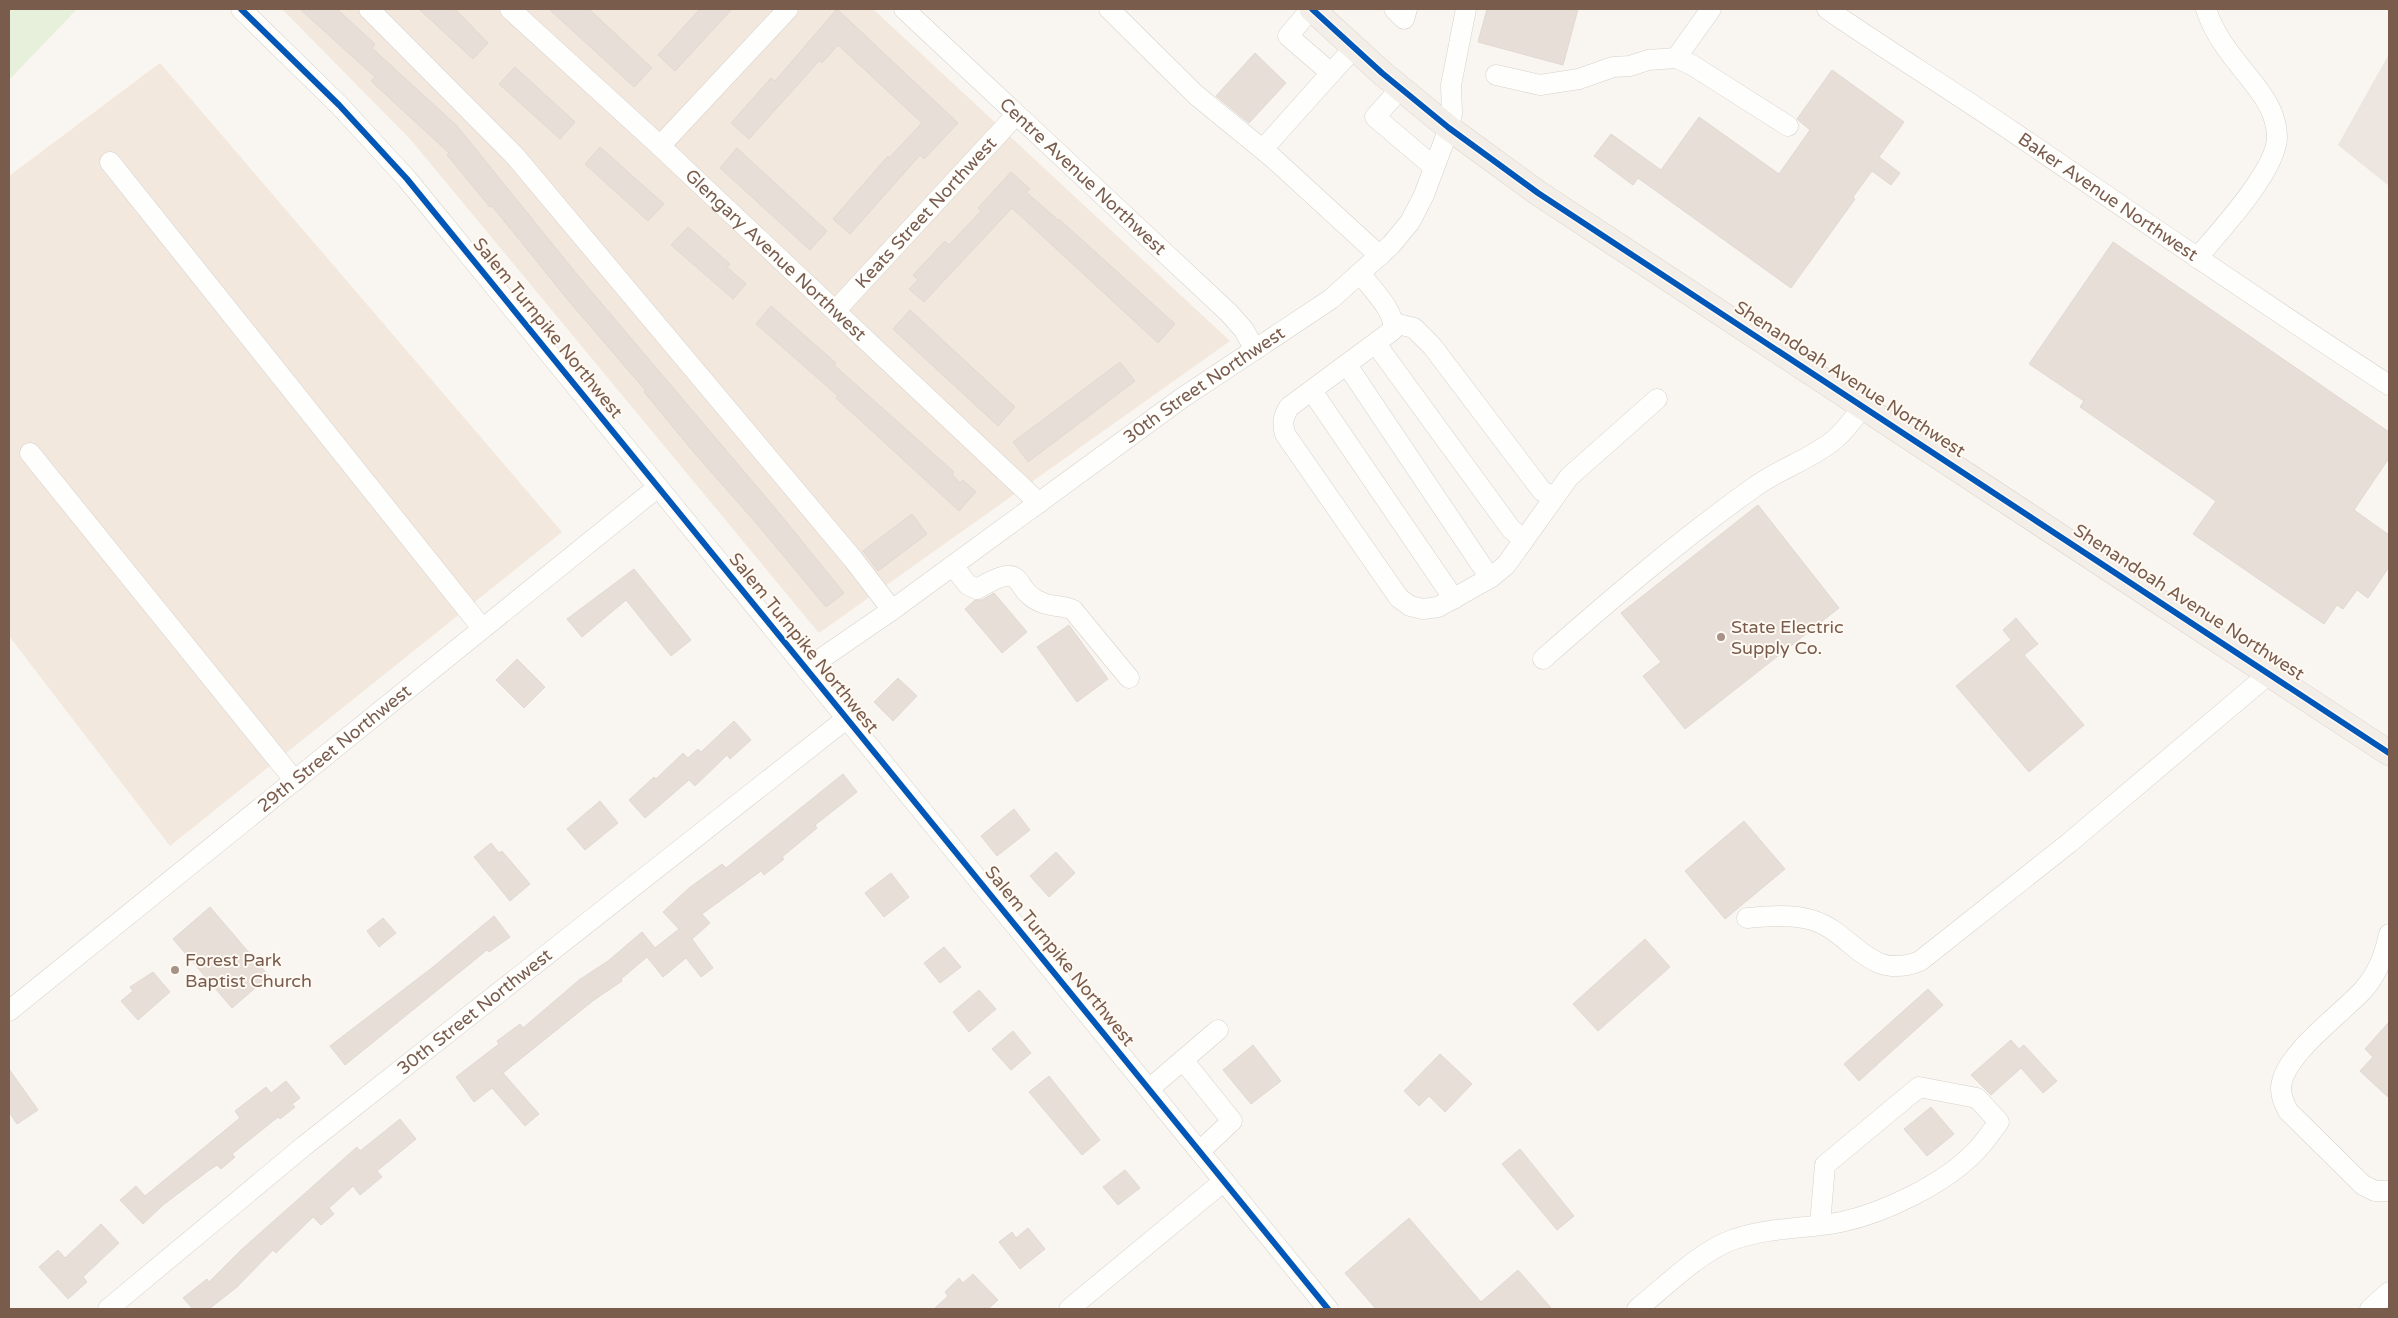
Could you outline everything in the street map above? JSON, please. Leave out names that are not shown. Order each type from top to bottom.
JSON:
[{"type":"main road","name":"Shenandoah Avenue Northwest","points":[[1311,9],[1354,48],[1450,128],[1538,193],[2270,673],[2387,746]]},
{"type":"street","points":[[369,9],[514,156],[853,559],[892,610]]},
{"type":"street","name":"Glengary Avenue Northwest","points":[[510,9],[660,146],[1039,503]]},
{"type":"street","points":[[660,146],[788,9]]},
{"type":"street","name":"Centre Avenue Northwest","points":[[904,9],[1229,312],[1244,330],[1254,350]]},
{"type":"street","points":[[1109,9],[1196,95],[1263,149],[1380,256]]},
{"type":"street","points":[[1311,9],[1288,36],[1331,74]]},
{"type":"street","points":[[1394,9],[1404,18],[1407,9]]},
{"type":"street","name":"30th Street Northwest","points":[[806,669],[892,610],[1182,398],[1331,299],[1380,256],[1410,222],[1424,196],[1450,128],[1452,113],[1451,85],[1466,9]]},
{"type":"street","points":[[1676,58],[1708,9]]},
{"type":"street","name":"Baker Avenue Northwest","points":[[1827,9],[2389,385]]},
{"type":"street","points":[[2197,258],[2266,170],[2275,152],[2277,137],[2275,120],[2269,104],[2223,44],[2214,30],[2206,9]]},
{"type":"street","name":"Salem Turnpike Northwest","points":[[251,12],[407,179],[1328,1309]]},
{"type":"street","points":[[1263,149],[1354,48]]},
{"type":"street","points":[[1496,75],[1540,85],[1580,79],[1613,67],[1676,58],[1692,65],[1788,126]]},
{"type":"street","points":[[1401,88],[1375,117],[1434,167]]},
{"type":"street","name":"Keats Street Northwest","points":[[835,311],[1016,115]]},
{"type":"street","points":[[110,162],[482,628]]},
{"type":"street","points":[[1360,274],[1394,323],[1414,328],[1432,346],[1542,491],[1553,496]]},
{"type":"street","points":[[1394,323],[1393,330],[1389,335],[1289,407],[1284,416],[1283,424],[1286,434],[1399,598],[1410,606],[1423,610],[1438,608],[1490,578],[1506,565],[1546,511],[1553,496],[1569,477],[1657,399]]},
{"type":"street","points":[[1376,344],[1511,529],[1524,540]]},
{"type":"street","points":[[1347,365],[1490,578]]},
{"type":"street","points":[[1312,390],[1454,599]]},
{"type":"street","points":[[1543,659],[1639,575],[1753,488],[1776,472],[1815,453],[1834,440],[1851,424],[1864,405]]},
{"type":"street","points":[[30,453],[295,782]]},
{"type":"street","name":"29th Street Northwest","points":[[9,1011],[658,487]]},
{"type":"street","points":[[953,566],[968,585],[978,589],[998,576],[1008,575],[1017,578],[1034,598],[1043,603],[1064,605],[1073,610],[1129,678]]},
{"type":"street","points":[[1747,918],[1776,915],[1813,921],[1832,930],[1867,958],[1880,964],[1894,967],[1909,966],[1920,961],[2069,844],[2270,673]]},
{"type":"street","name":"30th Street Northwest","points":[[108,1309],[304,1146],[846,719]]},
{"type":"street","points":[[2389,934],[2386,951],[2377,971],[2364,989],[2302,1048],[2283,1079],[2281,1088],[2282,1100],[2288,1110],[2363,1185],[2375,1191],[2389,1191]]},
{"type":"street","points":[[1149,1089],[1218,1030]]},
{"type":"street","points":[[1183,1060],[1232,1121],[1200,1151]]},
{"type":"street","points":[[1638,1309],[1710,1251],[1731,1240],[1749,1234],[1820,1225],[1875,1213],[1907,1199],[1934,1183],[1974,1153],[1999,1122],[1977,1098],[1919,1087],[1825,1165],[1820,1225]]},
{"type":"street","points":[[1070,1309],[1224,1181]]},
{"type":"street","points":[[2370,1309],[2389,1292]]},
{"type":"shaded area","points":[[282,9],[873,9],[1230,341],[819,633],[411,140]]},
{"type":"shaded area","points":[[2389,54],[2389,186],[2338,145]]},
{"type":"shaded area","points":[[160,63],[562,532],[170,846],[9,636],[9,176]]},
{"type":"green space","points":[[9,9],[77,9],[9,80]]},
{"type":"building","points":[[300,9],[337,9],[375,44],[372,48],[457,126],[580,278],[775,508],[844,593],[826,607],[697,456],[644,392],[646,391],[568,300],[492,206],[490,207],[447,155],[449,153],[371,81],[375,77]]},
{"type":"building","points":[[419,9],[455,9],[488,43],[473,59]]},
{"type":"building","points":[[549,9],[589,9],[652,68],[634,87]]},
{"type":"building","points":[[700,9],[732,9],[675,71],[658,55]]},
{"type":"building","points":[[837,9],[958,123],[924,159],[920,155],[850,234],[833,219],[888,156],[889,158],[922,123],[838,45],[822,63],[820,60],[749,139],[731,123],[771,78],[775,81]]},
{"type":"building","points":[[1487,9],[1578,9],[1563,65],[1478,42]]},
{"type":"building","points":[[1255,53],[1286,83],[1249,123],[1216,96]]},
{"type":"building","points":[[515,67],[575,122],[560,139],[499,84]]},
{"type":"building","points":[[1832,70],[1904,122],[1879,157],[1900,173],[1891,185],[1872,171],[1853,197],[1855,199],[1791,288],[1638,178],[1633,185],[1594,156],[1611,134],[1661,170],[1699,117],[1779,174],[1810,130],[1797,119]]},
{"type":"building","points":[[600,147],[664,204],[648,221],[585,164]]},
{"type":"building","points":[[737,148],[827,231],[810,250],[720,168]]},
{"type":"building","points":[[1011,172],[1030,189],[1026,192],[1059,219],[1175,324],[1158,343],[1012,208],[924,302],[909,289],[918,280],[913,275],[945,241],[949,245],[981,211],[978,208]]},
{"type":"building","points":[[688,227],[730,264],[727,267],[746,284],[733,299],[671,245]]},
{"type":"building","points":[[2113,242],[2389,432],[2389,458],[2354,510],[2389,535],[2389,567],[2368,598],[2357,590],[2343,609],[2337,605],[2324,624],[2193,534],[2216,501],[2080,407],[2084,401],[2029,364]]},
{"type":"building","points":[[771,306],[954,472],[952,474],[960,483],[963,480],[976,492],[959,511],[836,398],[838,396],[756,324]]},
{"type":"building","points":[[910,310],[1015,407],[998,426],[893,329]]},
{"type":"building","points":[[1120,362],[1135,381],[1028,462],[1013,442]]},
{"type":"building","name":"State Electric Supply Co.","points":[[1758,505],[1839,608],[1685,729],[1643,676],[1661,662],[1621,613]]},
{"type":"building","points":[[912,514],[927,534],[878,571],[863,551]]},
{"type":"building","points":[[634,569],[691,640],[671,656],[626,600],[582,637],[567,619]]},
{"type":"building","points":[[994,593],[1027,632],[1002,653],[965,609],[975,600],[982,600]]},
{"type":"building","points":[[2016,618],[2038,644],[2024,655],[2084,725],[2029,772],[1956,686],[2011,640],[2003,630]]},
{"type":"building","points":[[1069,625],[1108,679],[1077,702],[1037,647]]},
{"type":"building","points":[[517,659],[545,687],[524,708],[496,680]]},
{"type":"building","points":[[898,678],[917,696],[893,721],[874,702]]},
{"type":"building","points":[[734,721],[751,740],[730,759],[727,755],[695,786],[689,780],[645,818],[629,800],[654,777],[656,779],[683,753],[688,758],[698,749],[701,752]]},
{"type":"building","points":[[843,774],[857,792],[815,825],[817,828],[782,857],[784,859],[764,875],[761,871],[702,914],[710,923],[692,939],[713,968],[701,977],[686,958],[663,977],[647,957],[621,979],[622,981],[594,1000],[503,1073],[539,1114],[525,1126],[492,1088],[474,1102],[456,1077],[499,1044],[497,1041],[520,1024],[523,1028],[579,980],[608,961],[642,932],[655,948],[679,929],[663,912],[689,888],[722,864],[726,868]]},
{"type":"building","points":[[600,801],[618,823],[585,850],[567,829]]},
{"type":"building","points":[[1014,809],[1030,830],[997,856],[981,836]]},
{"type":"building","points":[[1744,821],[1785,869],[1725,919],[1685,871]]},
{"type":"building","points":[[491,843],[499,853],[502,851],[530,884],[510,901],[474,857]]},
{"type":"building","points":[[1056,852],[1075,873],[1049,897],[1030,876]]},
{"type":"building","points":[[891,873],[909,897],[884,917],[865,893]]},
{"type":"building","points":[[210,907],[269,976],[232,1008],[173,939]]},
{"type":"building","points":[[494,916],[510,937],[489,952],[487,950],[345,1065],[330,1046],[433,967]]},
{"type":"building","points":[[383,918],[396,933],[379,947],[367,931]]},
{"type":"building","points":[[1645,939],[1670,967],[1598,1031],[1573,1004]]},
{"type":"building","points":[[944,947],[961,967],[940,983],[924,963]]},
{"type":"building","points":[[153,972],[170,992],[138,1020],[121,1001],[133,991],[130,987]]},
{"type":"building","points":[[1928,989],[1943,1005],[1859,1081],[1844,1064]]},
{"type":"building","points":[[979,990],[996,1009],[969,1032],[953,1012]]},
{"type":"building","points":[[2389,1022],[2389,1098],[2360,1071],[2373,1057],[2365,1049]]},
{"type":"building","points":[[1013,1031],[1031,1053],[1011,1070],[992,1049]]},
{"type":"building","points":[[2011,1040],[2019,1049],[2024,1045],[2057,1081],[2043,1093],[2021,1068],[1991,1095],[1971,1075]]},
{"type":"building","points":[[1253,1045],[1281,1081],[1251,1104],[1223,1070]]},
{"type":"building","points":[[1440,1054],[1472,1084],[1445,1112],[1429,1096],[1419,1106],[1404,1091]]},
{"type":"building","points":[[9,1069],[38,1110],[17,1124],[9,1112]]},
{"type":"building","points":[[1049,1076],[1100,1140],[1082,1155],[1029,1092]]},
{"type":"building","points":[[286,1081],[300,1098],[292,1104],[295,1107],[280,1119],[278,1117],[232,1154],[235,1157],[221,1169],[217,1165],[208,1171],[163,1205],[143,1224],[120,1200],[136,1186],[145,1196],[240,1118],[235,1111],[266,1087],[271,1093]]},
{"type":"building","points":[[1931,1107],[1954,1134],[1927,1156],[1904,1129]]},
{"type":"building","points":[[400,1119],[416,1139],[377,1171],[382,1177],[360,1195],[353,1186],[329,1208],[334,1214],[321,1225],[313,1217],[276,1253],[273,1250],[237,1287],[209,1309],[193,1309],[183,1298],[207,1279],[209,1282],[241,1250],[357,1147],[360,1151]]},
{"type":"building","points":[[1520,1149],[1574,1216],[1557,1230],[1502,1164]]},
{"type":"building","points":[[1125,1170],[1140,1188],[1118,1205],[1103,1187]]},
{"type":"building","points":[[1409,1218],[1481,1302],[1518,1270],[1552,1309],[1376,1309],[1345,1273]]},
{"type":"building","points":[[101,1224],[119,1243],[83,1277],[87,1282],[68,1299],[39,1267],[58,1250],[65,1258]]},
{"type":"building","points":[[1028,1228],[1045,1249],[1020,1269],[999,1242],[1012,1232],[1016,1238]]},
{"type":"building","points":[[973,1274],[998,1300],[988,1309],[934,1309],[948,1296],[945,1292],[959,1278],[963,1283]]},
{"type":"cycle path","points":[[241,9],[339,105],[407,179],[1328,1309]]},
{"type":"cycle path","points":[[1312,9],[1382,73],[1449,128],[1538,193],[2389,753]]},
{"type":"place","name":"State Electric Supply Co.","points":[[1721,637]]},
{"type":"place","name":"Forest Park Baptist Church","points":[[175,970]]}]
